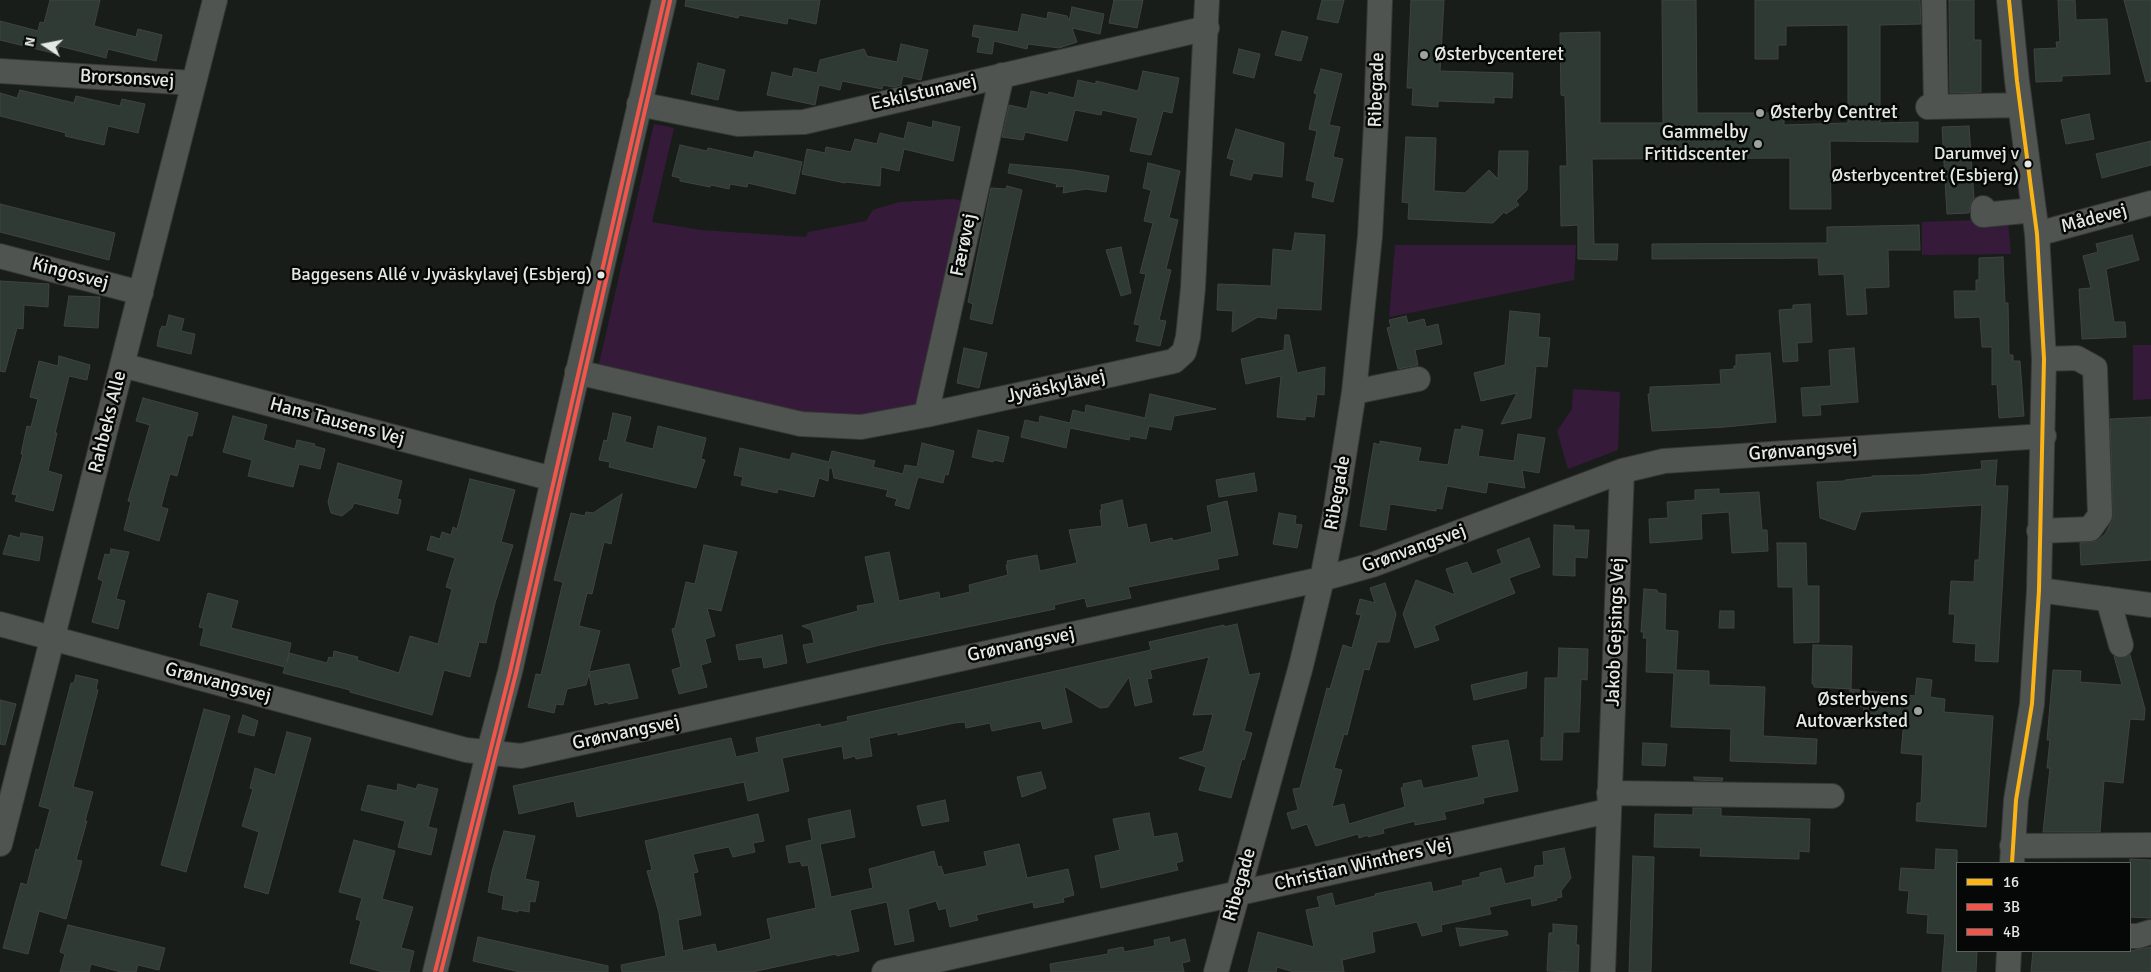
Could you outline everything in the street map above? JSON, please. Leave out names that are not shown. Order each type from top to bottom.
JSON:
[{"type":"street","name":"Rahbeks Alle","points":[[0,844],[215,0]]},
{"type":"street","points":[[435,972],[510,672],[552,479],[663,0]]},
{"type":"street","name":"Jyväskylävej","points":[[577,372],[801,424],[860,427],[926,416],[1174,361],[1184,352],[1188,337],[1193,288],[1207,0]]},
{"type":"street","name":"Ribegade","points":[[1216,972],[1301,666],[1322,579],[1354,392],[1370,236],[1380,0]]},
{"type":"street","points":[[1934,0],[1932,106],[1977,116],[2020,105]]},
{"type":"street","points":[[2009,0],[2020,105],[2037,234],[2044,359],[2044,436],[2039,531],[2039,590],[2032,704],[2018,780],[2012,855],[2151,845]]},
{"type":"street","name":"Eskilstunavej","points":[[639,104],[738,124],[804,122],[1207,28]]},
{"type":"street","name":"Brorsonsvej","points":[[0,71],[194,83]]},
{"type":"street","name":"Færøvej","points":[[926,416],[1002,75]]},
{"type":"street","name":"Mådevej","points":[[2037,234],[2151,203]]},
{"type":"street","points":[[1982,208],[1983,215],[2034,210]]},
{"type":"street","name":"Kingosvej","points":[[0,256],[141,293]]},
{"type":"street","points":[[2039,531],[2090,528],[2100,515],[2095,368],[2077,358],[2044,359]]},
{"type":"street","name":"Hans Tausens Vej","points":[[122,365],[552,479]]},
{"type":"street","points":[[1354,392],[1418,379]]},
{"type":"street","name":"Grønvangsvej","points":[[0,624],[466,750],[488,754],[520,756],[1322,579],[1372,565],[1622,471],[1664,461],[2044,436]]},
{"type":"street","name":"Jakob Gejsings Vej","points":[[1603,972],[1622,471]]},
{"type":"street","points":[[2039,590],[2151,605]]},
{"type":"street","points":[[2108,599],[2121,645]]},
{"type":"street","points":[[1608,802],[1832,796]]},
{"type":"street","name":"Christian Winthers Vej","points":[[884,972],[1238,893],[1608,802]]},
{"type":"street","points":[[2131,936],[2151,932]]},
{"type":"street","points":[[2008,972],[2009,952]]},
{"type":"shaded area","points":[[654,124],[674,128],[652,222],[701,230],[806,237],[808,232],[866,221],[873,210],[899,202],[954,199],[963,201],[918,408],[848,417],[811,416],[598,368]]},
{"type":"shaded area","points":[[2008,219],[2011,254],[1922,255],[1922,222]]},
{"type":"shaded area","points":[[1395,245],[1576,245],[1574,280],[1389,317]]},
{"type":"shaded area","points":[[2133,345],[2151,345],[2151,399],[2133,400]]},
{"type":"shaded area","points":[[1573,389],[1620,392],[1618,450],[1568,469],[1557,431],[1572,409]]},
{"type":"building","points":[[50,0],[100,0],[94,26],[136,37],[138,29],[162,35],[156,61],[108,49],[106,58],[59,46],[57,54],[0,40],[0,21],[38,31],[40,22],[44,23]]},
{"type":"building","points":[[686,0],[820,0],[816,24],[788,18],[787,24],[739,15],[738,18],[685,6]]},
{"type":"building","points":[[1114,0],[1143,0],[1137,28],[1109,23]]},
{"type":"building","points":[[1322,0],[1344,0],[1338,23],[1317,19]]},
{"type":"building","points":[[1411,0],[1444,0],[1440,71],[1513,73],[1512,98],[1494,97],[1494,103],[1438,101],[1438,107],[1412,105],[1413,88],[1407,88]]},
{"type":"building","name":"Østerby Centret","points":[[1662,0],[1696,0],[1697,113],[1784,113],[1784,125],[1848,123],[1848,25],[1786,26],[1786,45],[1778,45],[1778,59],[1755,59],[1755,0],[1920,0],[1921,24],[1880,25],[1880,123],[1918,122],[1918,142],[1830,141],[1831,209],[1790,209],[1790,158],[1592,159],[1594,244],[1618,244],[1617,260],[1578,259],[1578,225],[1561,226],[1560,166],[1567,166],[1565,96],[1561,95],[1560,33],[1600,32],[1600,123],[1663,123]]},
{"type":"building","points":[[1949,0],[1974,0],[1974,40],[1981,40],[1981,92],[1950,93]]},
{"type":"building","points":[[2058,0],[2075,0],[2076,20],[2107,19],[2110,74],[2062,76],[2062,81],[2036,82],[2034,49],[2057,48],[2056,42],[2060,42]]},
{"type":"building","points":[[2124,0],[2151,0],[2151,81],[2146,82]]},
{"type":"building","points":[[1072,7],[1104,14],[1100,34],[1072,28],[1077,42],[1059,48],[1028,44],[1027,49],[994,41],[992,54],[977,52],[980,38],[972,36],[974,25],[1018,32],[1022,14],[1047,19],[1048,12],[1067,16],[1069,21]]},
{"type":"building","points":[[1282,31],[1308,37],[1301,61],[1275,55]]},
{"type":"building","points":[[901,44],[928,50],[921,80],[903,76],[901,85],[893,87],[883,85],[882,89],[842,81],[840,90],[819,85],[815,105],[767,95],[772,72],[792,77],[794,68],[817,73],[820,60],[864,49],[867,56],[897,62]]},
{"type":"building","points":[[1239,49],[1260,54],[1254,78],[1233,73]]},
{"type":"building","points":[[698,63],[725,70],[718,100],[691,94]]},
{"type":"building","points":[[1321,69],[1342,74],[1329,125],[1340,127],[1333,157],[1343,159],[1333,202],[1312,197],[1315,182],[1306,180],[1317,131],[1309,129],[1317,94],[1314,93]]},
{"type":"building","points":[[1143,71],[1179,78],[1172,113],[1163,111],[1151,155],[1130,151],[1138,118],[1102,110],[1101,115],[1075,110],[1067,141],[1025,132],[1023,140],[1002,137],[1009,105],[1027,109],[1031,91],[1048,95],[1049,92],[1074,98],[1078,80],[1096,84],[1096,81],[1138,91]]},
{"type":"building","points":[[20,90],[74,103],[76,96],[120,106],[122,99],[145,104],[138,133],[108,126],[104,145],[65,136],[66,133],[0,116],[0,93],[17,98]]},
{"type":"building","points":[[2089,114],[2094,139],[2066,144],[2061,120]]},
{"type":"building","points":[[933,121],[960,127],[953,161],[904,149],[899,171],[881,167],[880,186],[845,183],[802,174],[807,149],[825,153],[826,147],[851,152],[855,139],[877,144],[880,133],[904,139],[908,122],[932,128]]},
{"type":"building","points":[[1969,126],[1974,198],[1971,202],[1969,213],[1947,214],[1942,127]]},
{"type":"building","points":[[1236,129],[1284,143],[1282,177],[1253,173],[1251,180],[1230,175],[1234,160],[1227,158]]},
{"type":"building","points":[[1406,137],[1436,138],[1434,191],[1465,193],[1489,170],[1498,179],[1499,151],[1528,151],[1527,190],[1516,201],[1519,205],[1506,214],[1504,212],[1493,223],[1408,219],[1409,203],[1402,202]]},
{"type":"building","points":[[2151,141],[2151,165],[2102,178],[2096,154]]},
{"type":"building","points":[[680,145],[707,151],[708,148],[753,158],[755,151],[802,162],[795,194],[748,183],[747,187],[730,184],[729,189],[680,181],[680,178],[672,176]]},
{"type":"building","points":[[1148,163],[1180,171],[1169,218],[1178,220],[1166,269],[1171,270],[1159,320],[1166,321],[1160,346],[1136,341],[1140,325],[1134,324],[1146,274],[1140,273],[1153,223],[1144,221],[1151,190],[1143,188]]},
{"type":"building","points":[[1010,164],[1073,170],[1109,176],[1106,192],[1086,189],[1063,193],[1064,186],[1056,187],[1057,184],[1008,173]]},
{"type":"building","points":[[1007,186],[1022,190],[992,324],[970,319],[973,304],[968,302],[991,188],[1006,189]]},
{"type":"building","points":[[0,204],[115,233],[109,260],[0,232]]},
{"type":"building","points":[[1919,225],[1920,250],[1888,250],[1889,287],[1865,288],[1867,314],[1847,315],[1844,274],[1819,275],[1818,258],[1652,259],[1652,244],[1827,243],[1827,227]]},
{"type":"building","points":[[1295,233],[1325,235],[1321,310],[1277,308],[1276,319],[1258,317],[1232,332],[1233,311],[1217,310],[1218,284],[1271,286],[1273,249],[1292,251]]},
{"type":"building","points":[[2132,235],[2139,260],[2106,269],[2114,322],[2125,322],[2126,337],[2082,339],[2079,289],[2091,288],[2083,256],[2098,252],[2096,244]]},
{"type":"building","points":[[1121,247],[1131,293],[1121,296],[1106,250]]},
{"type":"building","points":[[2003,257],[2005,303],[2008,303],[2009,355],[2013,355],[2013,361],[2020,361],[2024,416],[1999,418],[1997,384],[1992,385],[1992,347],[1982,347],[1980,317],[1955,318],[1954,291],[1976,291],[1976,280],[1979,280],[1979,258]]},
{"type":"building","points":[[0,281],[49,284],[48,307],[24,305],[23,329],[17,328],[5,372],[0,371]]},
{"type":"building","points":[[69,296],[100,297],[98,328],[64,326]]},
{"type":"building","points":[[1810,304],[1812,342],[1797,343],[1798,361],[1783,362],[1779,310],[1793,309],[1793,305]]},
{"type":"building","points":[[1510,311],[1540,314],[1538,337],[1550,338],[1547,367],[1536,366],[1531,418],[1501,424],[1517,393],[1481,401],[1474,373],[1505,365]]},
{"type":"building","points":[[169,315],[184,319],[181,331],[195,334],[191,354],[157,346],[160,330],[162,326],[166,327]]},
{"type":"building","points":[[1406,316],[1408,323],[1424,319],[1426,327],[1438,324],[1442,344],[1415,350],[1418,365],[1398,369],[1387,328],[1391,327],[1389,320]]},
{"type":"building","points":[[1285,335],[1289,335],[1297,373],[1325,367],[1324,395],[1317,394],[1314,417],[1306,416],[1305,420],[1277,417],[1281,376],[1246,384],[1241,359],[1284,350]]},
{"type":"building","points":[[964,348],[987,353],[979,388],[957,383]]},
{"type":"building","points":[[1854,348],[1858,402],[1820,405],[1821,415],[1803,416],[1801,388],[1831,386],[1829,350]]},
{"type":"building","points":[[1770,353],[1776,422],[1652,431],[1648,394],[1650,394],[1650,387],[1721,384],[1720,370],[1734,369],[1734,366],[1736,366],[1736,355]]},
{"type":"building","points":[[59,356],[90,365],[87,380],[69,376],[48,471],[62,475],[53,511],[15,501],[17,495],[12,494],[23,454],[21,454],[27,426],[31,427],[38,399],[30,397],[39,361],[58,366]]},
{"type":"building","points":[[1150,394],[1216,409],[1174,416],[1171,430],[1149,426],[1146,439],[1130,436],[1129,440],[1070,428],[1066,448],[1021,437],[1025,420],[1039,423],[1040,416],[1070,423],[1073,410],[1085,413],[1086,405],[1145,418]]},
{"type":"building","points":[[143,398],[198,413],[192,436],[188,435],[177,476],[170,474],[161,507],[168,509],[159,541],[124,530],[131,502],[128,501],[150,425],[136,421]]},
{"type":"building","points":[[613,413],[631,417],[625,442],[653,449],[658,426],[706,438],[701,459],[705,460],[696,488],[609,467],[610,462],[599,460],[604,440],[607,441]]},
{"type":"building","points":[[233,416],[267,425],[263,440],[295,449],[297,440],[315,444],[314,446],[325,449],[320,469],[299,464],[293,487],[248,476],[252,460],[223,452]]},
{"type":"building","points":[[2151,417],[2151,560],[2081,565],[2080,543],[2097,541],[2105,534],[2113,519],[2110,419]]},
{"type":"building","points":[[1462,426],[1483,430],[1478,456],[1514,461],[1518,434],[1545,438],[1539,473],[1522,470],[1525,488],[1488,482],[1486,493],[1447,486],[1442,509],[1436,508],[1436,511],[1390,504],[1386,530],[1360,526],[1374,443],[1380,445],[1380,441],[1421,448],[1418,461],[1448,465],[1455,429],[1461,430]]},
{"type":"building","points":[[978,430],[1009,437],[1003,462],[994,460],[993,462],[972,457]]},
{"type":"building","points":[[922,443],[954,451],[948,475],[945,474],[943,483],[918,477],[909,509],[895,505],[897,499],[886,496],[888,490],[834,478],[832,468],[829,468],[828,481],[819,478],[814,497],[778,489],[777,493],[741,485],[743,477],[734,475],[740,448],[790,460],[792,453],[829,462],[832,451],[875,461],[873,467],[903,474],[905,465],[917,467]]},
{"type":"building","points":[[1997,460],[1995,486],[2008,486],[1998,662],[1975,661],[1976,644],[1953,642],[1955,614],[1949,614],[1951,581],[1974,582],[1975,560],[1979,560],[1982,505],[1861,512],[1855,530],[1820,518],[1817,482],[1845,481],[1872,476],[1919,475],[1982,469],[1981,461]]},
{"type":"building","points":[[338,463],[402,481],[397,499],[401,500],[398,514],[354,503],[352,508],[342,516],[331,513],[328,502]]},
{"type":"building","points":[[1254,473],[1257,491],[1219,497],[1216,480]]},
{"type":"building","points":[[470,479],[515,490],[501,542],[513,545],[495,603],[486,643],[479,642],[470,677],[444,670],[432,715],[350,692],[350,690],[283,673],[285,667],[200,645],[204,628],[199,627],[208,593],[238,601],[231,628],[291,643],[287,662],[289,653],[327,663],[329,657],[333,658],[334,651],[358,657],[357,660],[399,673],[410,636],[438,644],[452,589],[446,587],[455,558],[427,550],[431,536],[440,539],[442,532],[451,535],[453,527],[457,529]]},
{"type":"building","points":[[1719,489],[1719,494],[1759,492],[1762,530],[1767,530],[1768,551],[1732,553],[1729,512],[1701,514],[1702,539],[1650,543],[1649,519],[1668,518],[1667,502],[1695,500],[1695,490]]},
{"type":"building","points":[[622,494],[611,544],[604,542],[592,594],[587,593],[579,626],[600,631],[589,672],[629,664],[638,698],[595,705],[589,674],[586,685],[567,689],[563,705],[556,704],[554,713],[528,707],[536,674],[541,675],[563,582],[554,580],[571,513],[585,516],[586,512],[593,513]]},
{"type":"building","points":[[1122,500],[1128,528],[1146,524],[1150,543],[1172,538],[1173,541],[1212,532],[1207,506],[1227,501],[1238,555],[1217,559],[1219,569],[1128,587],[1131,598],[1087,607],[1085,598],[1054,605],[1055,609],[880,645],[807,663],[803,645],[814,643],[811,630],[802,626],[858,611],[857,606],[875,603],[865,557],[889,552],[899,601],[939,592],[940,599],[970,592],[969,585],[1008,575],[1007,561],[1037,555],[1040,571],[1077,563],[1069,530],[1102,526],[1101,505]]},
{"type":"building","points":[[1279,513],[1296,516],[1295,524],[1302,525],[1297,548],[1273,544]]},
{"type":"building","points":[[1554,525],[1574,526],[1574,530],[1589,530],[1587,558],[1575,557],[1575,576],[1553,575]]},
{"type":"building","points":[[21,533],[43,537],[39,561],[3,554],[9,535],[20,538]]},
{"type":"building","points":[[1529,538],[1540,567],[1509,578],[1515,593],[1434,626],[1439,640],[1415,648],[1403,614],[1416,580],[1455,595],[1446,569],[1467,562],[1472,574],[1502,563],[1497,550]]},
{"type":"building","points":[[1777,543],[1806,543],[1807,586],[1819,586],[1819,642],[1794,643],[1793,587],[1778,587]]},
{"type":"building","points":[[704,545],[737,552],[721,611],[707,608],[715,636],[705,639],[711,662],[701,665],[707,687],[679,694],[672,670],[681,667],[672,629],[675,628],[686,582],[695,584]]},
{"type":"building","points":[[111,549],[129,552],[116,599],[125,601],[118,629],[92,622],[103,581],[98,579],[105,554],[110,555]]},
{"type":"building","points":[[1385,583],[1396,614],[1389,642],[1377,642],[1369,670],[1364,669],[1347,735],[1344,734],[1334,768],[1342,770],[1332,807],[1344,804],[1349,824],[1405,807],[1401,788],[1404,786],[1403,784],[1421,780],[1423,788],[1426,788],[1479,777],[1472,746],[1508,740],[1518,791],[1483,798],[1484,803],[1444,812],[1446,819],[1415,825],[1415,821],[1383,829],[1384,833],[1359,838],[1358,834],[1316,846],[1307,824],[1292,829],[1287,813],[1298,810],[1293,789],[1300,788],[1327,688],[1330,689],[1343,645],[1352,648],[1361,615],[1356,614],[1360,599],[1375,603],[1370,588]]},
{"type":"building","points":[[1644,589],[1657,590],[1658,593],[1666,594],[1665,630],[1678,631],[1676,670],[1709,671],[1709,685],[1765,687],[1763,736],[1817,739],[1816,764],[1730,761],[1731,729],[1671,727],[1674,673],[1646,672],[1647,638],[1643,638],[1644,632],[1641,632]]},
{"type":"building","points":[[1720,611],[1734,611],[1734,628],[1719,628]]},
{"type":"building","points":[[1237,624],[1249,675],[1260,673],[1244,731],[1252,733],[1244,760],[1242,759],[1231,798],[1199,790],[1206,767],[1179,758],[1203,751],[1213,714],[1193,715],[1209,657],[1150,670],[1152,678],[1147,679],[1152,702],[1135,706],[1129,677],[1108,707],[1100,708],[1064,686],[1072,722],[1043,729],[1041,721],[992,731],[990,723],[966,728],[965,722],[954,723],[898,735],[898,732],[869,738],[872,756],[856,759],[855,756],[844,759],[842,746],[782,758],[789,791],[748,801],[744,782],[577,817],[574,801],[519,814],[513,786],[731,738],[736,757],[759,752],[756,738],[820,724],[821,727],[848,721],[847,717],[1151,650],[1149,642],[1224,625],[1224,627]]},
{"type":"building","points":[[782,635],[787,663],[764,668],[762,657],[739,660],[736,645]]},
{"type":"building","points":[[1813,645],[1852,646],[1851,689],[1814,687],[1814,684],[1812,684]]},
{"type":"building","points":[[1559,648],[1588,649],[1587,680],[1581,679],[1579,732],[1563,732],[1562,760],[1541,760],[1541,738],[1544,737],[1545,678],[1558,678]]},
{"type":"building","points":[[2130,655],[2145,709],[2144,720],[2130,719],[2123,783],[2104,781],[2100,832],[2043,832],[2050,768],[2047,768],[2050,740],[2047,740],[2053,670],[2081,671],[2080,682],[2122,685],[2114,656],[2124,658]]},
{"type":"building","points":[[1527,672],[1526,688],[1474,700],[1471,685]]},
{"type":"building","points":[[76,675],[98,680],[96,689],[98,690],[73,787],[93,792],[76,860],[82,861],[66,919],[39,911],[28,954],[3,948],[21,883],[27,885],[36,849],[39,850],[50,809],[39,806],[71,683],[74,683]]},
{"type":"building","points":[[1917,678],[1932,680],[1930,697],[1945,699],[1944,712],[1993,716],[1986,827],[1916,821],[1917,803],[1921,803],[1923,755],[1901,753],[1904,720],[1863,716],[1864,707],[1849,706],[1850,689],[1915,696]]},
{"type":"building","points":[[0,700],[16,704],[5,745],[0,744]]},
{"type":"building","points":[[204,709],[230,716],[186,872],[161,865]]},
{"type":"building","points":[[243,715],[258,721],[254,736],[238,732]]},
{"type":"building","points":[[287,732],[311,738],[268,894],[244,887],[259,832],[242,826],[253,789],[250,788],[255,768],[275,775]]},
{"type":"building","points":[[1643,743],[1667,744],[1665,766],[1642,765]]},
{"type":"building","points":[[1041,772],[1046,788],[1022,797],[1017,777]]},
{"type":"building","points":[[1694,777],[1723,778],[1722,781],[1694,780]]},
{"type":"building","points":[[398,784],[416,789],[418,784],[438,789],[428,827],[437,829],[431,855],[398,847],[405,821],[361,810],[368,785],[397,791]]},
{"type":"building","points":[[945,800],[949,821],[922,826],[917,806]]},
{"type":"building","points":[[1693,808],[1721,808],[1721,816],[1810,819],[1809,852],[1799,851],[1799,859],[1700,856],[1701,848],[1654,847],[1655,814],[1693,815]]},
{"type":"building","points":[[850,810],[855,837],[820,844],[831,897],[873,888],[869,869],[934,851],[938,867],[941,866],[944,875],[987,866],[984,852],[1019,844],[1027,878],[1068,869],[1074,895],[1063,898],[1064,902],[1034,908],[1033,902],[976,915],[978,920],[950,927],[946,908],[939,910],[936,901],[908,909],[914,941],[895,945],[887,902],[850,910],[859,951],[752,972],[622,972],[621,965],[666,956],[659,913],[647,871],[652,870],[645,841],[758,814],[764,841],[753,843],[755,852],[733,857],[729,847],[693,854],[698,872],[693,873],[701,915],[678,920],[683,951],[715,944],[717,952],[771,939],[767,919],[816,908],[808,865],[802,866],[800,861],[789,863],[786,846],[812,840],[808,819]]},
{"type":"building","points":[[1149,813],[1154,837],[1177,833],[1183,861],[1176,863],[1178,870],[1101,888],[1095,856],[1120,850],[1113,819]]},
{"type":"building","points":[[504,831],[535,836],[525,879],[539,882],[535,902],[530,901],[529,912],[502,909],[504,896],[488,892]]},
{"type":"building","points":[[354,840],[395,851],[382,899],[413,907],[401,948],[414,951],[409,972],[383,972],[350,963],[361,921],[356,919],[362,898],[339,892]]},
{"type":"building","points":[[1564,848],[1571,878],[1561,891],[1562,897],[1556,898],[1557,900],[1532,906],[1531,898],[1489,907],[1491,914],[1441,925],[1442,931],[1422,936],[1417,922],[1372,932],[1375,952],[1342,960],[1344,972],[1294,972],[1277,967],[1276,972],[1248,972],[1258,932],[1314,947],[1306,910],[1320,907],[1317,897],[1332,893],[1335,906],[1375,896],[1375,894],[1431,882],[1433,892],[1463,885],[1462,881],[1480,877],[1480,873],[1501,868],[1505,884],[1534,877],[1535,866],[1544,865],[1543,852]]},
{"type":"building","points":[[1936,849],[1957,850],[1956,952],[1977,952],[1976,972],[1942,972],[1945,934],[1927,933],[1928,915],[1907,913],[1909,891],[1899,890],[1901,868],[1935,870]]},
{"type":"building","points":[[1633,856],[1654,857],[1651,972],[1629,972]]},
{"type":"building","points":[[2130,859],[2151,860],[2151,918],[2131,917]]},
{"type":"building","points":[[1553,924],[1577,926],[1576,945],[1579,945],[1578,972],[1547,971],[1549,933],[1553,933]]},
{"type":"building","points":[[68,925],[165,948],[159,970],[138,965],[136,972],[121,972],[91,964],[89,972],[60,972],[65,954],[60,952]]},
{"type":"building","points":[[1456,928],[1507,931],[1508,935],[1460,946]]},
{"type":"building","points":[[478,937],[608,966],[608,972],[520,972],[473,961]]},
{"type":"building","points":[[1169,937],[1170,943],[1185,939],[1190,961],[1182,963],[1184,972],[1051,972],[1050,964],[1108,954],[1108,950],[1123,947],[1124,952],[1155,946],[1154,940]]},
{"type":"building","points":[[2151,947],[2151,972],[2031,972],[2033,952],[2131,951]]},
{"type":"transit line","name":"3B","points":[[435,972],[510,672],[664,0]]},
{"type":"transit line","name":"16","points":[[2009,0],[2017,81],[2037,234],[2044,359],[2039,590],[2032,704],[2016,800],[2012,862]]},
{"type":"transit line","name":"4B","points":[[441,972],[516,673],[670,1]]},
{"type":"place","name":"Østerbycenteret","points":[[1424,55]]},
{"type":"place","name":"Østerby Centret","points":[[1760,113]]},
{"type":"place","name":"Gammelby Fritidscenter","points":[[1758,144]]},
{"type":"place","name":"Darumvej v Østerbycentret (Esbjerg)","points":[[2028,164]]},
{"type":"place","name":"Baggesens Allé v Jyväskylavej (Esbjerg)","points":[[601,275]]},
{"type":"place","name":"Østerbyens Autoværksted","points":[[1918,711]]}]
